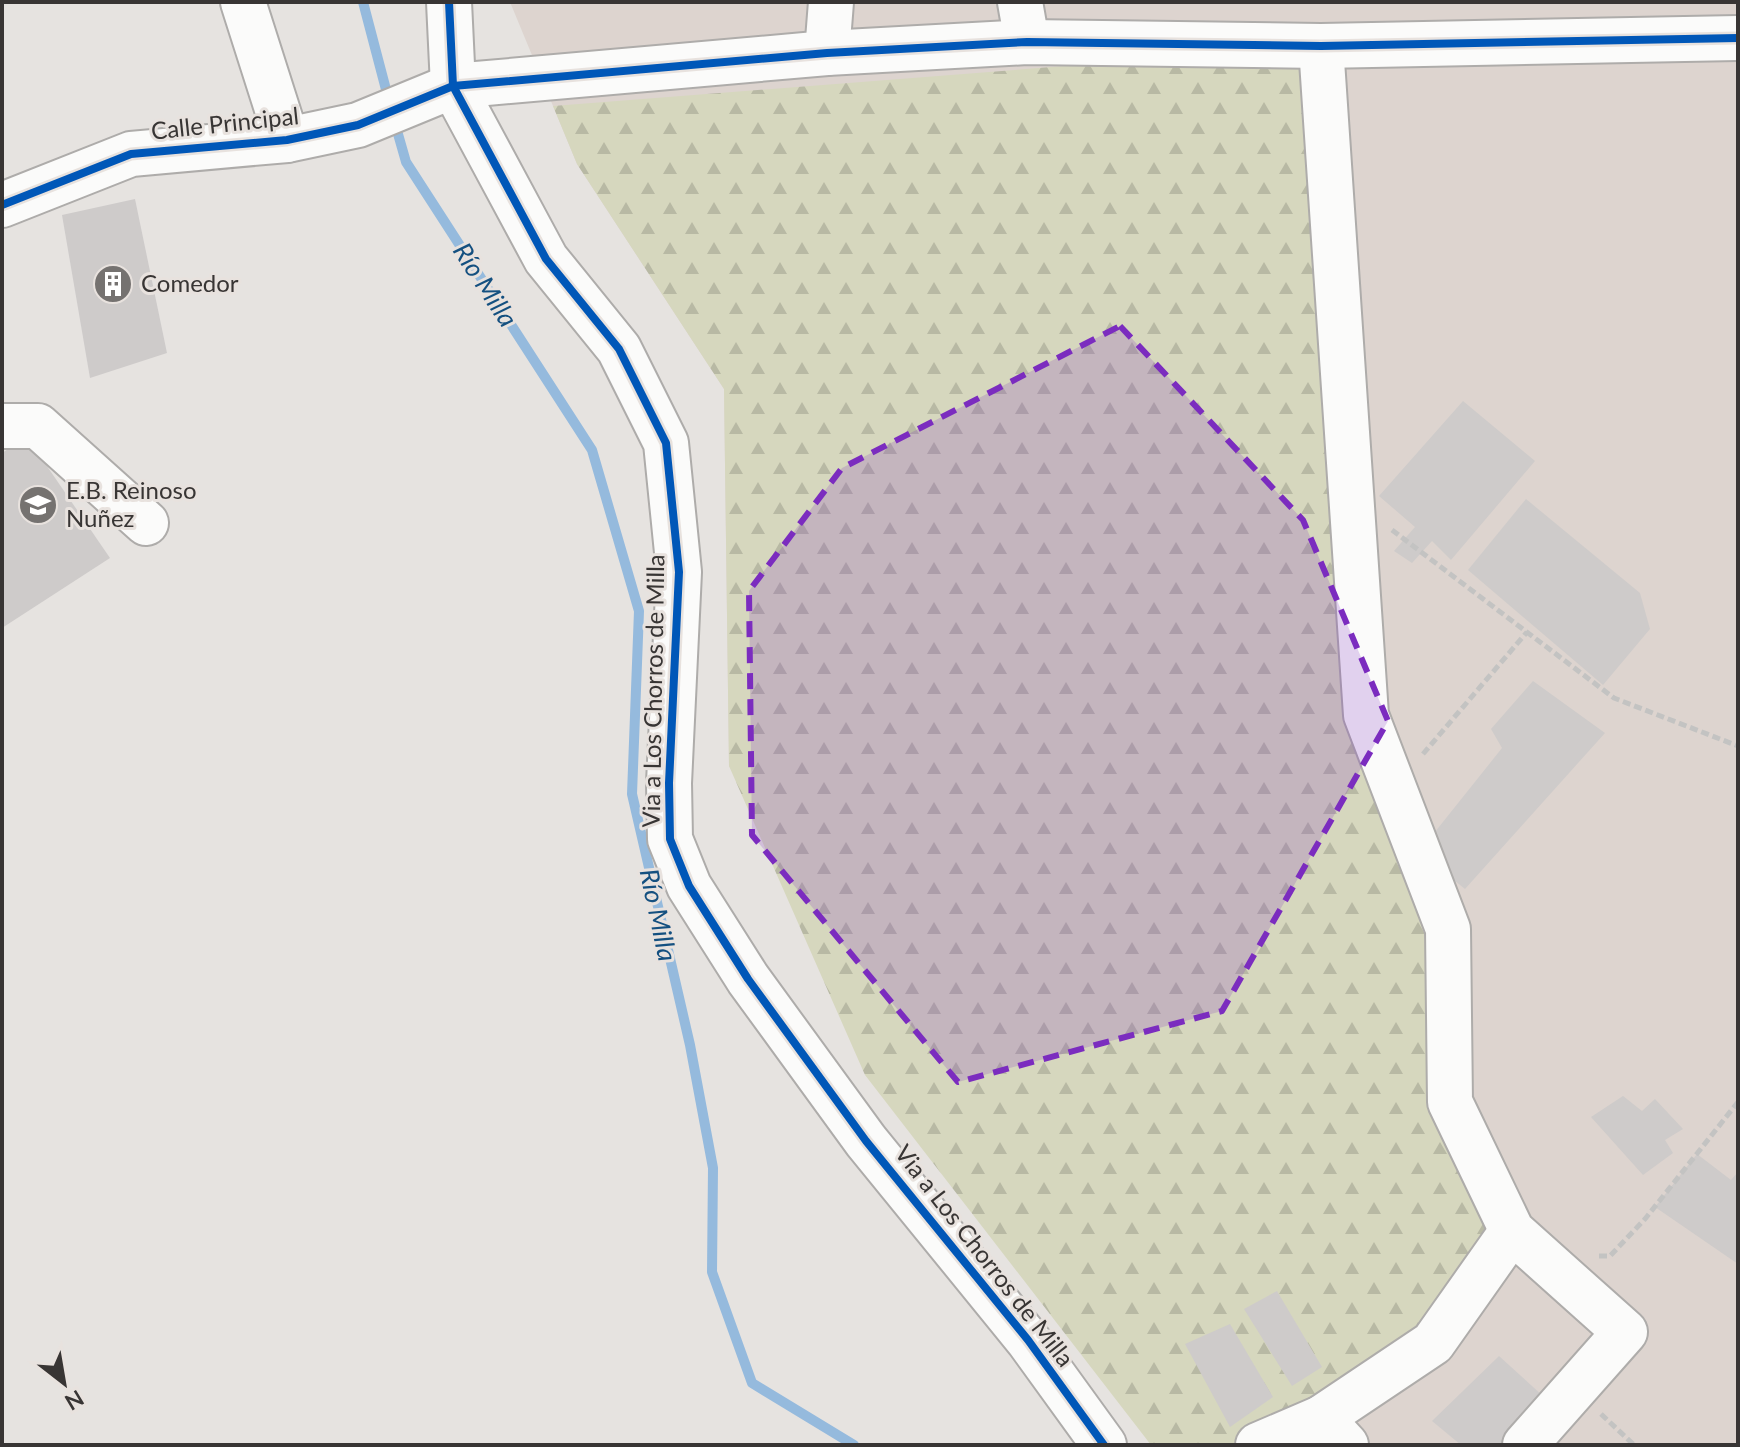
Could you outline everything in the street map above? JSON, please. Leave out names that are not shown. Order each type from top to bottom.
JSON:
[{"type":"street","points":[[243,2],[287,140]]},
{"type":"street","name":"Via a Los Chorros de Milla","points":[[449,2],[453,86],[546,259],[619,349],[666,443],[679,572],[669,783],[670,839],[689,886],[748,979],[866,1141],[1028,1340],[1104,1445]]},
{"type":"street","points":[[827,53],[831,2]]},
{"type":"street","name":"Calle Principal","points":[[2,205],[131,154],[287,140],[358,125],[453,86],[827,53],[1024,22],[1321,46],[1738,38]]},
{"type":"street","points":[[1321,46],[1366,715],[1448,929],[1450,1102],[1512,1231],[1625,1332],[1525,1445]]},
{"type":"street","points":[[2,426],[38,426],[146,523]]},
{"type":"street","points":[[1258,1445],[1333,1431],[1433,1343],[1512,1231]]},
{"type":"path","points":[[1610,1256],[1645,1219],[1738,1102]]},
{"type":"highlighted area","points":[[1120,326],[1303,520],[1388,721],[1222,1011],[958,1082],[752,835],[749,591],[842,468]]},
{"type":"shaded area","points":[[510,2],[1738,2],[1738,1445],[1154,1445],[729,766],[724,389],[577,164]]},
{"type":"green space","points":[[1321,46],[1366,715],[1448,929],[1436,1096],[1512,1231],[1427,1368],[1256,1445],[1151,1445],[865,1075],[729,766],[724,389],[577,164],[553,106]]},
{"type":"building","name":"Comedor","points":[[135,199],[167,353],[90,378],[62,215]]},
{"type":"building","points":[[1463,401],[1535,461],[1451,560],[1432,541],[1412,563],[1394,551],[1415,527],[1379,496]]},
{"type":"building","name":"E.B. Reinoso Nuñez","points":[[27,437],[110,558],[2,628],[2,453]]},
{"type":"building","points":[[1526,499],[1640,593],[1650,629],[1603,685],[1468,570]]},
{"type":"building","points":[[1533,681],[1605,733],[1465,889],[1419,852],[1502,748],[1491,729]]},
{"type":"building","points":[[1623,1096],[1642,1111],[1655,1099],[1683,1129],[1665,1140],[1673,1153],[1643,1175],[1591,1117]]},
{"type":"building","points":[[1697,1154],[1731,1180],[1738,1172],[1738,1264],[1655,1207]]},
{"type":"building","points":[[1277,1291],[1322,1367],[1292,1386],[1244,1309]]},
{"type":"building","points":[[1230,1324],[1273,1397],[1230,1427],[1185,1344]]},
{"type":"building","points":[[1499,1356],[1554,1406],[1520,1445],[1461,1445],[1432,1421]]},
{"type":"waterway","name":"Río Milla","points":[[363,2],[389,101]]},
{"type":"waterway","name":"Río Milla","points":[[394,120],[406,162],[592,450],[639,611],[632,794],[690,1045],[713,1168],[712,1272],[752,1383],[854,1445]]},
{"type":"cycle path","points":[[449,2],[453,86],[546,259],[619,349],[666,443],[679,572],[669,783],[670,839],[689,886],[748,979],[866,1141],[1028,1340],[1104,1445]]},
{"type":"cycle path","points":[[2,205],[131,154],[287,140],[358,125],[453,86],[827,53],[1027,42],[1321,46],[1738,38]]},
{"type":"place","name":"Comedor","points":[[113,284]]},
{"type":"place","name":"E.B. Reinoso Nuñez","points":[[38,505]]}]
